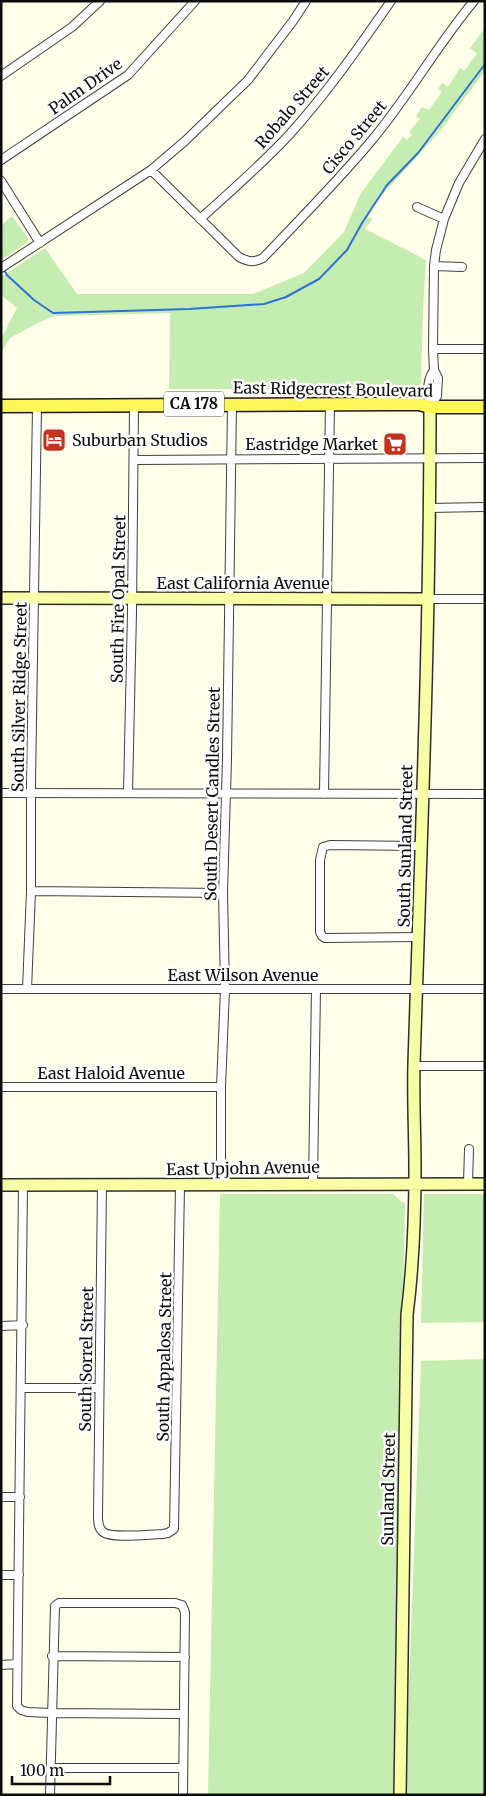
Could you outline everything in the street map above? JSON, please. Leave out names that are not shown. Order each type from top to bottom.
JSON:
[{"type":"main road","name":"East Ridgecrest Boulevard","points":[[1,406],[419,404],[430,407],[485,407]]},
{"type":"street","points":[[1,76],[72,27],[100,1]]},
{"type":"street","name":"Palm Drive","points":[[1,160],[128,74],[195,1]]},
{"type":"street","points":[[1,268],[151,170],[185,141],[248,80],[306,1]]},
{"type":"street","name":"Robalo Street","points":[[200,219],[289,135],[337,77],[391,1]]},
{"type":"street","name":"Cisco Street","points":[[200,219],[236,254],[248,262],[255,262],[263,258],[372,140],[399,106],[454,24],[474,1]]},
{"type":"street","points":[[485,138],[459,183],[444,219],[434,266],[433,349],[434,370],[438,378],[437,396],[430,407],[428,508],[485,508]]},
{"type":"street","points":[[151,170],[200,219]]},
{"type":"street","points":[[1,181],[40,243]]},
{"type":"street","points":[[417,207],[444,219]]},
{"type":"street","points":[[434,266],[462,267]]},
{"type":"street","points":[[433,349],[485,349]]},
{"type":"street","name":"South Desert Candles Street","points":[[220,1185],[225,989],[223,894],[227,759],[232,404]]},
{"type":"street","points":[[324,794],[330,404]]},
{"type":"street","name":"South Fire Opal Street","points":[[128,793],[134,405]]},
{"type":"street","name":"South Silver Ridge Street","points":[[27,989],[31,891],[37,406]]},
{"type":"street","points":[[134,460],[485,458]]},
{"type":"street","name":"South Sunland Street","points":[[415,1184],[414,1066],[423,794],[428,508]]},
{"type":"street","name":"East California Avenue","points":[[1,598],[229,600],[485,598]]},
{"type":"street","points":[[1,794],[485,794]]},
{"type":"street","points":[[419,937],[325,938],[321,934],[320,860],[323,847],[330,845],[421,846]]},
{"type":"street","points":[[31,891],[223,894]]},
{"type":"street","name":"East Wilson Avenue","points":[[1,989],[485,989]]},
{"type":"street","points":[[313,1184],[316,989]]},
{"type":"street","points":[[414,1066],[485,1066]]},
{"type":"street","name":"East Haloid Avenue","points":[[1,1087],[221,1087]]},
{"type":"street","points":[[468,1149],[468,1184]]},
{"type":"street","name":"Sunland Street","points":[[400,1795],[407,1315],[412,1265],[415,1184]]},
{"type":"street","name":"East Upjohn Avenue","points":[[1,1185],[485,1184]]},
{"type":"street","points":[[23,1185],[23,1326],[17,1706],[21,1710],[28,1712],[184,1714]]},
{"type":"street","name":"South Sorrel Street","points":[[102,1185],[98,1516],[100,1529],[103,1533]]},
{"type":"street","name":"South Appalosa Street","points":[[103,1533],[112,1535],[164,1534],[174,1529],[180,1186]]},
{"type":"street","points":[[1,1326],[23,1326]]},
{"type":"street","points":[[21,1388],[99,1388]]},
{"type":"street","points":[[1,1497],[20,1497]]},
{"type":"street","points":[[1,1575],[19,1575]]},
{"type":"street","points":[[50,1795],[52,1656],[56,1604],[175,1602],[185,1608],[183,1795]]},
{"type":"street","points":[[52,1656],[184,1657]]},
{"type":"street","points":[[1,1665],[17,1664]]},
{"type":"street","points":[[51,1768],[183,1768]]},
{"type":"green space","points":[[485,28],[485,71],[441,130],[373,205],[368,217],[372,219],[365,229],[426,260],[421,383],[415,389],[169,389],[170,313],[55,316],[10,338],[1,353],[1,339],[17,308],[1,295],[1,277],[45,248],[77,294],[253,294],[304,273],[344,232],[361,193],[403,137],[407,140],[412,135],[409,132],[420,119],[416,116],[422,107],[429,110],[442,92],[438,89],[442,83],[448,87],[460,68],[464,71],[477,54],[470,48]]},
{"type":"green space","points":[[12,216],[28,238],[28,242],[1,260],[1,226]]},
{"type":"green space","points":[[220,1194],[393,1194],[405,1203],[394,1795],[208,1795]]},
{"type":"green space","points":[[424,1194],[485,1194],[485,1322],[421,1323]]},
{"type":"green space","points":[[485,1359],[485,1795],[405,1795],[421,1361]]},
{"type":"waterway","points":[[3,268],[7,275],[34,300],[53,313],[189,309],[264,304],[286,297],[319,279],[347,250],[387,185],[418,153],[485,64]]},
{"type":"place","name":"Suburban Studios","points":[[54,440]]},
{"type":"place","name":"Eastridge Market","points":[[395,444]]}]
